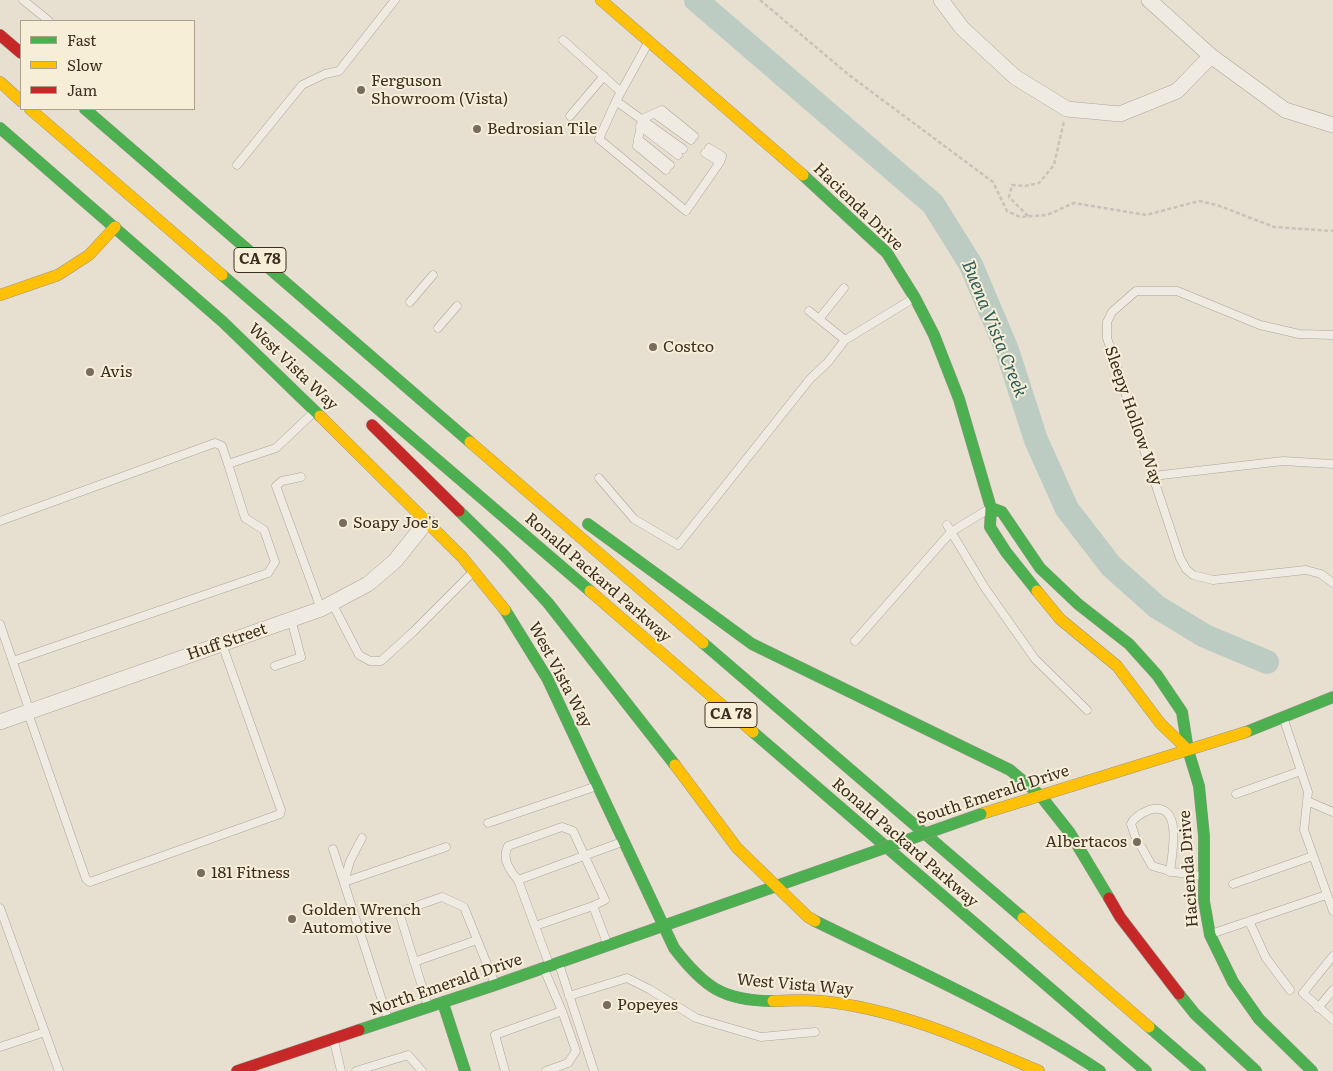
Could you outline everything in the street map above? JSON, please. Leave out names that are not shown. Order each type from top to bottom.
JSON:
[{"type":"main road","name":"Hacienda Drive","points":[[601,0],[817,188],[887,253],[915,298],[934,335],[960,401],[991,508],[990,527],[1006,552],[1060,619],[1117,666],[1160,724],[1188,750]]},
{"type":"main road","points":[[0,35],[20,52]]},
{"type":"main road","points":[[0,82],[20,100]]},
{"type":"main road","name":"Ronald Packard Parkway","points":[[31,110],[1146,1071]]},
{"type":"main road","name":"Ronald Packard Parkway","points":[[86,110],[1200,1071]]},
{"type":"main road","name":"West Vista Way","points":[[0,128],[223,322],[427,521],[474,572],[510,616],[547,678],[674,948],[687,966],[722,994],[743,1000],[819,1000],[868,1008],[962,1038],[1030,1070]]},
{"type":"main road","points":[[0,295],[58,274],[90,256],[115,227]]},
{"type":"main road","points":[[317,357],[354,404]]},
{"type":"main road","points":[[436,412],[554,499]]},
{"type":"main road","points":[[367,419],[503,554],[548,603],[737,848],[808,917],[1018,1021],[1100,1071]]},
{"type":"main road","name":"Hacienda Drive","points":[[991,508],[1002,512],[1040,568],[1078,604],[1129,644],[1156,675],[1182,712],[1188,750],[1199,786],[1204,836],[1204,900],[1210,935],[1233,982],[1258,1018],[1312,1071]]},
{"type":"main road","points":[[577,516],[752,644],[1010,770],[1040,795],[1070,833],[1120,917],[1159,970],[1195,1014],[1256,1071]]},
{"type":"main road","name":"South Emerald Drive","points":[[664,925],[981,814],[1243,732],[1333,697]]},
{"type":"main road","name":"North Emerald Drive","points":[[237,1071],[249,1069],[495,986],[664,925]]},
{"type":"main road","points":[[443,1003],[465,1071]]},
{"type":"street","points":[[941,0],[962,28],[1015,77],[1066,108],[1120,114],[1177,91],[1211,56]]},
{"type":"street","points":[[1149,0],[1211,56],[1285,110],[1333,125]]},
{"type":"street","name":"Huff Street","points":[[0,722],[326,606],[368,584],[395,561],[427,521]]},
{"type":"lane","points":[[23,0],[48,20]]},
{"type":"lane","points":[[237,165],[302,85],[325,74],[340,71],[395,0]]},
{"type":"lane","points":[[563,40],[621,92]]},
{"type":"lane","points":[[649,42],[616,101],[599,139],[686,211],[696,189],[708,173],[720,162],[707,150]]},
{"type":"lane","points":[[570,116],[604,76]]},
{"type":"lane","points":[[616,101],[680,152]]},
{"type":"lane","points":[[641,122],[655,114],[692,138]]},
{"type":"lane","points":[[641,122],[638,139],[668,168]]},
{"type":"lane","points":[[410,302],[433,275]]},
{"type":"lane","points":[[819,319],[844,288]]},
{"type":"lane","name":"Sleepy Hollow Way","points":[[1333,335],[1299,334],[1260,325],[1177,291],[1136,291],[1112,312],[1107,322],[1107,338],[1180,558],[1186,570],[1213,580],[1306,570],[1320,574],[1333,583]]},
{"type":"lane","points":[[599,478],[634,519],[678,545],[810,379],[828,362],[845,340],[915,298]]},
{"type":"lane","points":[[438,328],[457,306]]},
{"type":"lane","points":[[809,311],[845,340]]},
{"type":"lane","points":[[228,464],[276,448],[315,410]]},
{"type":"lane","points":[[0,521],[215,443],[222,446],[245,518],[264,530],[275,562],[268,573],[13,661]]},
{"type":"lane","points":[[1154,476],[1283,461],[1333,464]]},
{"type":"lane","points":[[301,477],[282,481],[276,486],[326,606],[359,656],[370,661],[381,660],[474,572]]},
{"type":"lane","points":[[855,641],[949,529],[991,508]]},
{"type":"lane","points":[[949,529],[985,588],[1035,659],[1087,710]]},
{"type":"lane","points":[[275,666],[301,657],[291,619]]},
{"type":"lane","points":[[0,624],[86,879],[90,882],[280,814],[281,810],[222,644]]},
{"type":"lane","points":[[1283,716],[1308,792],[1304,830],[1333,911]]},
{"type":"lane","points":[[1236,794],[1301,770]]},
{"type":"lane","points":[[488,823],[598,786]]},
{"type":"lane","points":[[1307,801],[1333,812]]},
{"type":"lane","points":[[1135,836],[1131,824],[1137,816],[1149,810],[1157,809],[1164,810],[1169,815],[1173,821],[1174,847],[1170,872]]},
{"type":"lane","points":[[534,926],[605,900],[573,831],[562,827],[508,846],[505,852],[508,869],[518,880],[534,926],[550,966],[562,1011],[576,1052],[568,1063],[546,1071]]},
{"type":"lane","points":[[344,882],[350,861],[362,838]]},
{"type":"lane","points":[[518,880],[624,841]]},
{"type":"lane","points":[[344,882],[446,847]]},
{"type":"lane","points":[[1142,848],[1152,866],[1170,872],[1204,877]]},
{"type":"lane","points":[[333,849],[389,1021]]},
{"type":"lane","points":[[1233,884],[1313,856]]},
{"type":"lane","points":[[1210,935],[1326,895]]},
{"type":"lane","points":[[428,1008],[399,912],[442,897],[464,907],[495,986]]},
{"type":"lane","points":[[592,906],[608,945]]},
{"type":"lane","points":[[0,908],[59,1071]]},
{"type":"lane","points":[[1249,921],[1266,958],[1290,990]]},
{"type":"lane","points":[[414,962],[477,940]]},
{"type":"lane","points":[[1333,956],[1303,993],[1333,1020]]},
{"type":"lane","points":[[550,966],[569,996],[594,1071]]},
{"type":"lane","points":[[569,996],[627,978],[649,989],[696,1018],[761,1037],[815,1032]]},
{"type":"lane","points":[[1318,1008],[1333,990]]},
{"type":"lane","points":[[505,1071],[495,1035],[562,1011]]},
{"type":"lane","points":[[0,1047],[45,1032]]},
{"type":"lane","points":[[333,1040],[341,1071]]},
{"type":"lane","points":[[356,1071],[408,1055],[422,1071]]},
{"type":"path","points":[[760,0],[848,75],[993,182],[1007,211],[1020,217],[1047,215],[1074,203],[1146,215],[1199,201],[1217,205],[1274,226],[1333,231]]},
{"type":"path","points":[[1028,216],[1009,197],[1012,185],[1025,186],[1040,183],[1054,165],[1066,108]]},
{"type":"waterway","name":"Buena Vista Creek","points":[[696,0],[933,204],[971,265],[1007,350],[1036,440],[1067,509],[1111,566],[1157,607],[1205,636],[1267,662]]},
{"type":"traffic: fast","points":[[86,110],[470,442]]},
{"type":"traffic: fast","points":[[0,128],[223,322],[320,416]]},
{"type":"traffic: fast","points":[[803,175],[887,253],[915,298],[934,335],[959,399],[991,508],[990,527],[1006,552],[1037,591]]},
{"type":"traffic: fast","points":[[222,275],[590,591]]},
{"type":"traffic: fast","points":[[991,508],[1002,512],[1040,568],[1078,604],[1129,644],[1157,675],[1182,712],[1188,750],[1199,786],[1204,836],[1204,901],[1210,935],[1233,982],[1259,1019],[1312,1071]]},
{"type":"traffic: fast","points":[[459,511],[503,554],[548,603],[675,765]]},
{"type":"traffic: fast","points":[[588,524],[752,644],[1010,770],[1040,795],[1070,833],[1109,898]]},
{"type":"traffic: fast","points":[[505,610],[547,678],[674,948],[695,973],[716,989],[728,995],[741,998],[773,1001]]},
{"type":"traffic: fast","points":[[703,643],[1023,918]]},
{"type":"traffic: fast","points":[[1246,732],[1333,697]]},
{"type":"traffic: fast","points":[[753,732],[1146,1071]]},
{"type":"traffic: fast","points":[[856,858],[981,814]]},
{"type":"traffic: fast","points":[[359,1030],[495,985],[856,858]]},
{"type":"traffic: fast","points":[[815,921],[996,1010],[1100,1071]]},
{"type":"traffic: fast","points":[[1179,994],[1195,1014],[1256,1071]]},
{"type":"traffic: fast","points":[[443,1003],[465,1071]]},
{"type":"traffic: fast","points":[[1149,1027],[1200,1071]]},
{"type":"traffic: slow","points":[[601,0],[803,175]]},
{"type":"traffic: slow","points":[[0,82],[20,100]]},
{"type":"traffic: slow","points":[[31,110],[222,275]]},
{"type":"traffic: slow","points":[[0,295],[58,275],[89,255],[115,227]]},
{"type":"traffic: slow","points":[[320,416],[462,557],[505,610]]},
{"type":"traffic: slow","points":[[470,442],[703,643]]},
{"type":"traffic: slow","points":[[590,591],[753,732]]},
{"type":"traffic: slow","points":[[1037,591],[1060,619],[1117,666],[1160,723],[1188,750]]},
{"type":"traffic: slow","points":[[981,814],[1246,732]]},
{"type":"traffic: slow","points":[[675,765],[737,848],[808,917],[815,921]]},
{"type":"traffic: slow","points":[[1023,918],[1149,1027]]},
{"type":"traffic: slow","points":[[773,1001],[813,1000],[848,1005],[904,1018],[986,1048],[1039,1071]]},
{"type":"traffic: jam","points":[[0,35],[20,52]]},
{"type":"traffic: jam","points":[[372,425],[459,511]]},
{"type":"traffic: jam","points":[[1109,898],[1120,917],[1179,994]]},
{"type":"traffic: jam","points":[[237,1071],[359,1030]]},
{"type":"place","name":"Ferguson Showroom (Vista)","points":[[361,90]]},
{"type":"place","name":"Bedrosian Tile","points":[[477,129]]},
{"type":"place","name":"Costco","points":[[653,347]]},
{"type":"place","name":"Avis","points":[[90,372]]},
{"type":"place","name":"Soapy Joe's","points":[[343,523]]},
{"type":"place","name":"Albertacos","points":[[1137,842]]},
{"type":"place","name":"181 Fitness","points":[[201,873]]},
{"type":"place","name":"Golden Wrench Automotive","points":[[292,919]]},
{"type":"place","name":"Popeyes","points":[[607,1005]]}]
